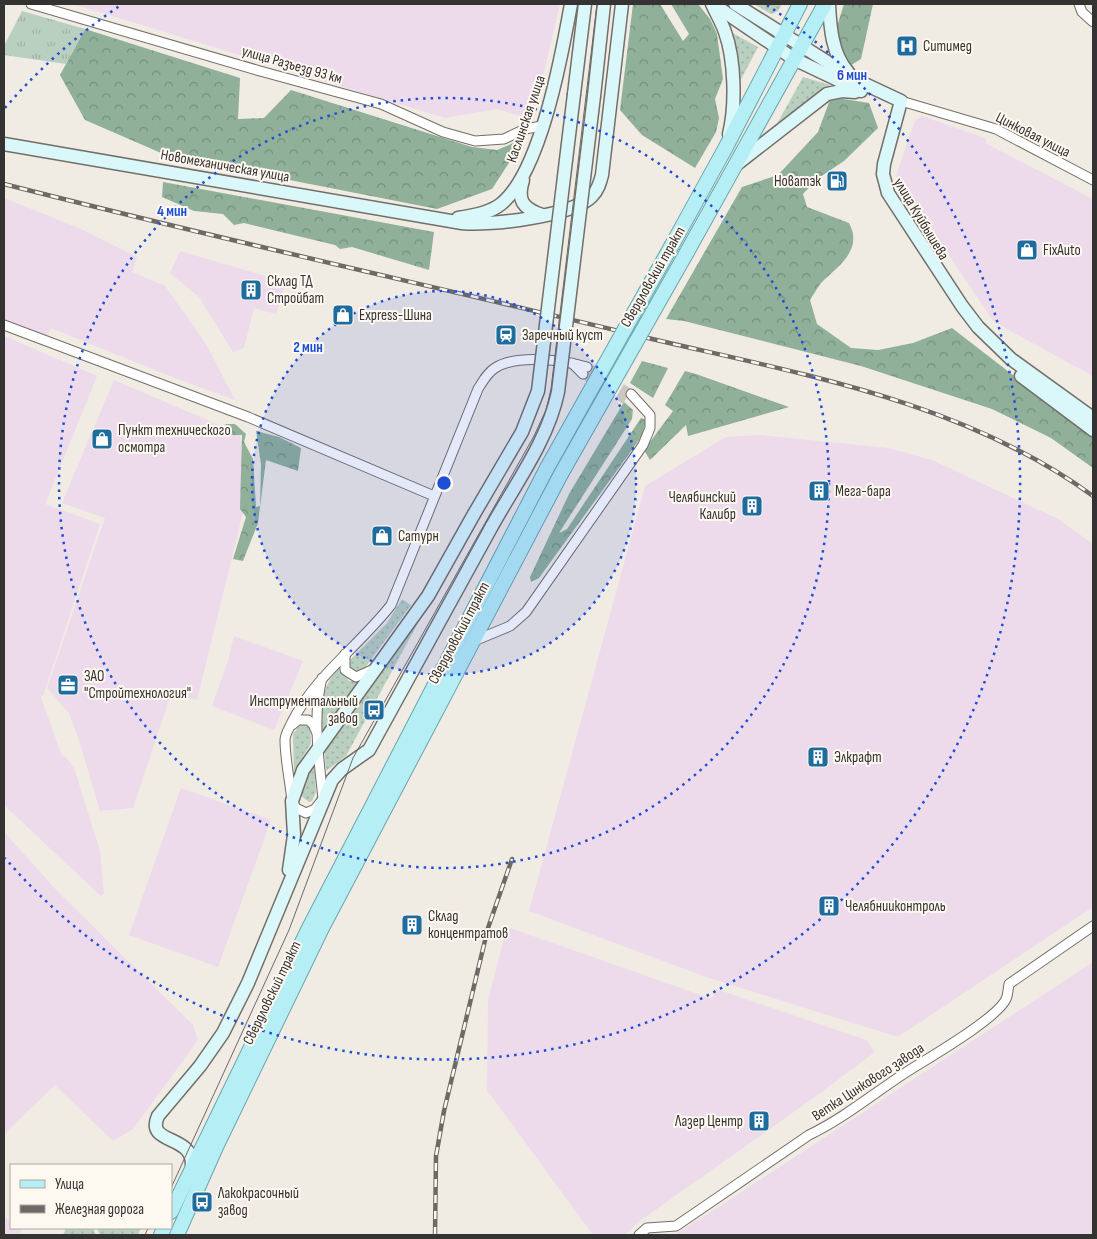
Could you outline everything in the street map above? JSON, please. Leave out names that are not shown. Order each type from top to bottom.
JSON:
[{"type":"main road","name":"Каслинская улица","points":[[440,220],[469,217],[500,205],[514,191],[526,171],[559,71],[571,4]]},
{"type":"main road","points":[[282,900],[292,853],[292,801],[303,770],[318,741],[376,668],[428,596],[522,432],[538,391],[584,4]]},
{"type":"main road","points":[[192,1165],[192,1154],[185,1146],[171,1141],[160,1133],[156,1120],[162,1110],[210,1054],[223,1033],[248,983],[322,798],[336,775],[360,759],[373,744],[546,430],[554,411],[560,383],[604,4]]},
{"type":"main road","points":[[440,220],[480,225],[502,223],[576,206],[591,197],[598,189],[602,175],[622,4]]},
{"type":"main road","points":[[712,4],[794,59],[865,93],[897,104]]},
{"type":"main road","points":[[712,4],[726,34],[734,87],[734,116],[726,147]]},
{"type":"main road","points":[[735,4],[897,104]]},
{"type":"main road","name":"Свердловский тракт","points":[[172,1210],[192,1165],[309,928],[547,468],[726,147],[800,4]]},
{"type":"main road","name":"Свердловский тракт","points":[[177,1235],[220,1138],[322,928],[473,641],[561,474],[825,4]]},
{"type":"main road","points":[[830,4],[831,30],[842,65],[855,79]]},
{"type":"main road","points":[[733,167],[827,94],[842,90],[865,93]]},
{"type":"main road","name":"улица Куйбышева","points":[[897,104],[878,163],[878,175],[884,194],[973,332],[1006,365],[1092,425]]},
{"type":"main road","name":"Новомеханическая улица","points":[[4,144],[440,220]]},
{"type":"main road","points":[[526,171],[519,193],[528,210],[542,215]]},
{"type":"main road","points":[[185,1146],[196,1143],[209,1132]]},
{"type":"street","name":"улица Разъезд 93 км","points":[[32,4],[260,72],[381,104],[443,132],[475,141],[504,139],[542,126]]},
{"type":"street","points":[[1079,4],[1082,12],[1093,22]]},
{"type":"street","name":"Цинковая улица","points":[[897,104],[920,107],[996,129],[1093,180]]},
{"type":"street","points":[[4,325],[248,417],[434,496]]},
{"type":"street","points":[[322,678],[317,700],[322,798],[315,810],[309,813],[299,810],[292,801],[285,738],[307,697],[322,678],[377,624],[391,606],[478,389],[487,374],[503,364],[522,361],[572,363],[585,371]]},
{"type":"street","points":[[473,641],[510,626],[526,612],[643,445],[650,428],[650,415],[629,398]]},
{"type":"street","points":[[345,654],[345,670],[349,675],[356,677],[376,668]]},
{"type":"street","points":[[290,727],[298,720],[308,720],[313,724],[318,741]]},
{"type":"street","name":"Ветка Цинкового завода","points":[[639,1235],[647,1228],[676,1226],[809,1135],[833,1123],[907,1072],[942,1051],[992,1014],[1006,1000],[1009,984],[1093,926]]},
{"type":"shaded area","points":[[73,4],[560,4],[533,119],[496,109],[445,118]]},
{"type":"shaded area","points":[[922,116],[985,138],[987,144],[1093,199],[1093,376],[994,322],[896,176],[915,121]]},
{"type":"shaded area","points":[[4,198],[81,229],[137,257],[132,272],[165,286],[206,344],[235,400],[51,328],[47,337],[4,324]]},
{"type":"shaded area","points":[[180,251],[286,282],[276,314],[254,308],[244,348],[233,352],[199,297],[170,273]]},
{"type":"shaded area","points":[[4,336],[97,376],[45,504],[100,524],[43,696],[40,695],[62,756],[66,757],[74,768],[100,851],[104,894],[101,896],[4,805]]},
{"type":"shaded area","points":[[114,380],[240,434],[245,504],[197,700],[171,694],[133,808],[100,811],[69,713],[47,688],[105,518],[62,503]]},
{"type":"shaded area","points":[[760,435],[888,448],[932,460],[1058,519],[1093,544],[1093,907],[898,1037],[709,978],[529,911],[645,486],[726,437]]},
{"type":"shaded area","points":[[234,636],[303,661],[274,730],[212,706],[228,661]]},
{"type":"shaded area","points":[[181,788],[271,820],[218,967],[129,935]]},
{"type":"shaded area","points":[[4,832],[57,891],[193,1025],[198,1040],[133,1129],[113,1141],[55,1085],[4,1134]]},
{"type":"shaded area","points":[[507,927],[712,999],[716,989],[866,1040],[875,1052],[637,1223],[625,1235],[593,1235],[487,1090],[488,1000]]},
{"type":"shaded area","points":[[1093,962],[1093,1235],[674,1235],[714,1210]]},
{"type":"shaded area","points":[[4,1218],[10,1221],[10,1229],[22,1229],[19,1235],[4,1235]]},
{"type":"green space","points":[[633,4],[660,4],[683,41],[689,34],[671,4],[698,4],[710,19],[717,34],[723,79],[715,99],[719,118],[716,132],[695,168],[642,135],[620,110]]},
{"type":"green space","points":[[754,4],[782,4],[778,11],[771,14]]},
{"type":"green space","points":[[844,4],[873,4],[861,59],[848,67],[836,30]]},
{"type":"green space","points":[[22,11],[85,29],[66,64],[4,55],[4,46]]},
{"type":"green space","points":[[85,29],[240,78],[238,119],[264,118],[291,90],[472,147],[497,150],[525,138],[492,189],[437,209],[168,156],[85,120],[60,75]]},
{"type":"green space","points":[[729,31],[758,47],[738,85]]},
{"type":"green space","points":[[803,77],[830,85],[777,124]]},
{"type":"green space","points":[[831,97],[869,103],[878,128],[844,161],[817,179],[803,194],[807,207],[849,223],[853,232],[853,241],[848,256],[821,283],[810,300],[817,324],[851,348],[878,350],[913,343],[952,328],[1093,437],[1093,468],[1051,438],[992,409],[861,366],[684,321],[666,319],[742,187],[778,175],[818,132]]},
{"type":"green space","points":[[163,182],[434,232],[429,270],[352,247],[340,249],[335,245],[244,223],[234,225],[223,214],[194,211],[162,197]]},
{"type":"green space","points":[[642,361],[668,368],[653,398],[630,383]]},
{"type":"green space","points":[[685,371],[789,407],[688,436],[686,425],[650,460],[644,450],[673,411],[665,405]]},
{"type":"green space","points":[[624,402],[633,410],[632,419],[559,533],[567,529],[641,418],[646,420],[642,436],[539,578],[531,582],[530,577],[569,494]]},
{"type":"green space","points":[[226,424],[235,424],[246,434],[244,442],[253,459],[256,507],[260,506],[261,464],[256,431],[279,437],[301,448],[298,471],[266,460],[258,523],[243,561],[233,559],[246,517],[240,509],[242,435],[218,435]]},
{"type":"green space","points":[[402,599],[411,605],[365,668],[358,672],[350,668],[350,660],[387,623]]},
{"type":"green space","points":[[419,621],[346,756],[326,771],[324,748]]},
{"type":"green space","points":[[339,668],[349,681],[360,681],[322,732],[321,706],[325,690]]},
{"type":"green space","points":[[303,721],[310,726],[311,743],[294,772],[293,734]]},
{"type":"green space","points":[[314,760],[316,792],[312,801],[309,802],[301,796],[301,787]]},
{"type":"green space","points":[[66,1229],[93,1229],[96,1235],[63,1235]]},
{"type":"green space","points":[[97,1229],[141,1229],[138,1235],[100,1235]]},
{"type":"tunnel","points":[[587,367],[631,394]]},
{"type":"tunnel","points":[[583,374],[627,401]]},
{"type":"tram line","points":[[172,1186],[289,930],[353,758],[534,436],[546,410],[551,389],[597,4]]},
{"type":"tram line","points":[[145,1235],[148,1229]]},
{"type":"railway","points":[[4,184],[237,241],[748,361],[869,392],[928,411],[985,434],[1040,462],[1093,496]]},
{"type":"railway","points":[[435,1235],[436,1156],[444,1111],[488,928],[512,859]]},
{"type":"place","name":"Ситимед","points":[[907,46]]},
{"type":"place","name":"Новатэк","points":[[837,181]]},
{"type":"place","name":"FixAuto","points":[[1027,250]]},
{"type":"place","name":"Склад ТД Стройбат","points":[[251,290]]},
{"type":"place","name":"Express-Шина","points":[[343,315]]},
{"type":"place","name":"Заречный куст","points":[[506,335]]},
{"type":"place","name":"Пункт технического осмотра","points":[[102,439]]},
{"type":"place","name":"Мега-бара","points":[[819,491]]},
{"type":"place","name":"Челябинский Калибр","points":[[752,506]]},
{"type":"place","name":"Сатурн","points":[[382,536]]},
{"type":"place","name":"ЗАО \"Стройтехнология\"","points":[[68,685]]},
{"type":"place","name":"Инструментальный завод","points":[[374,710]]},
{"type":"place","name":"Элкрафт","points":[[818,757]]},
{"type":"place","name":"Челябнииконтроль","points":[[829,906]]},
{"type":"place","name":"Склад концентратов","points":[[412,925]]},
{"type":"place","name":"Лазер Центр","points":[[759,1121]]},
{"type":"place","name":"Лакокрасочный завод","points":[[202,1202]]}]
